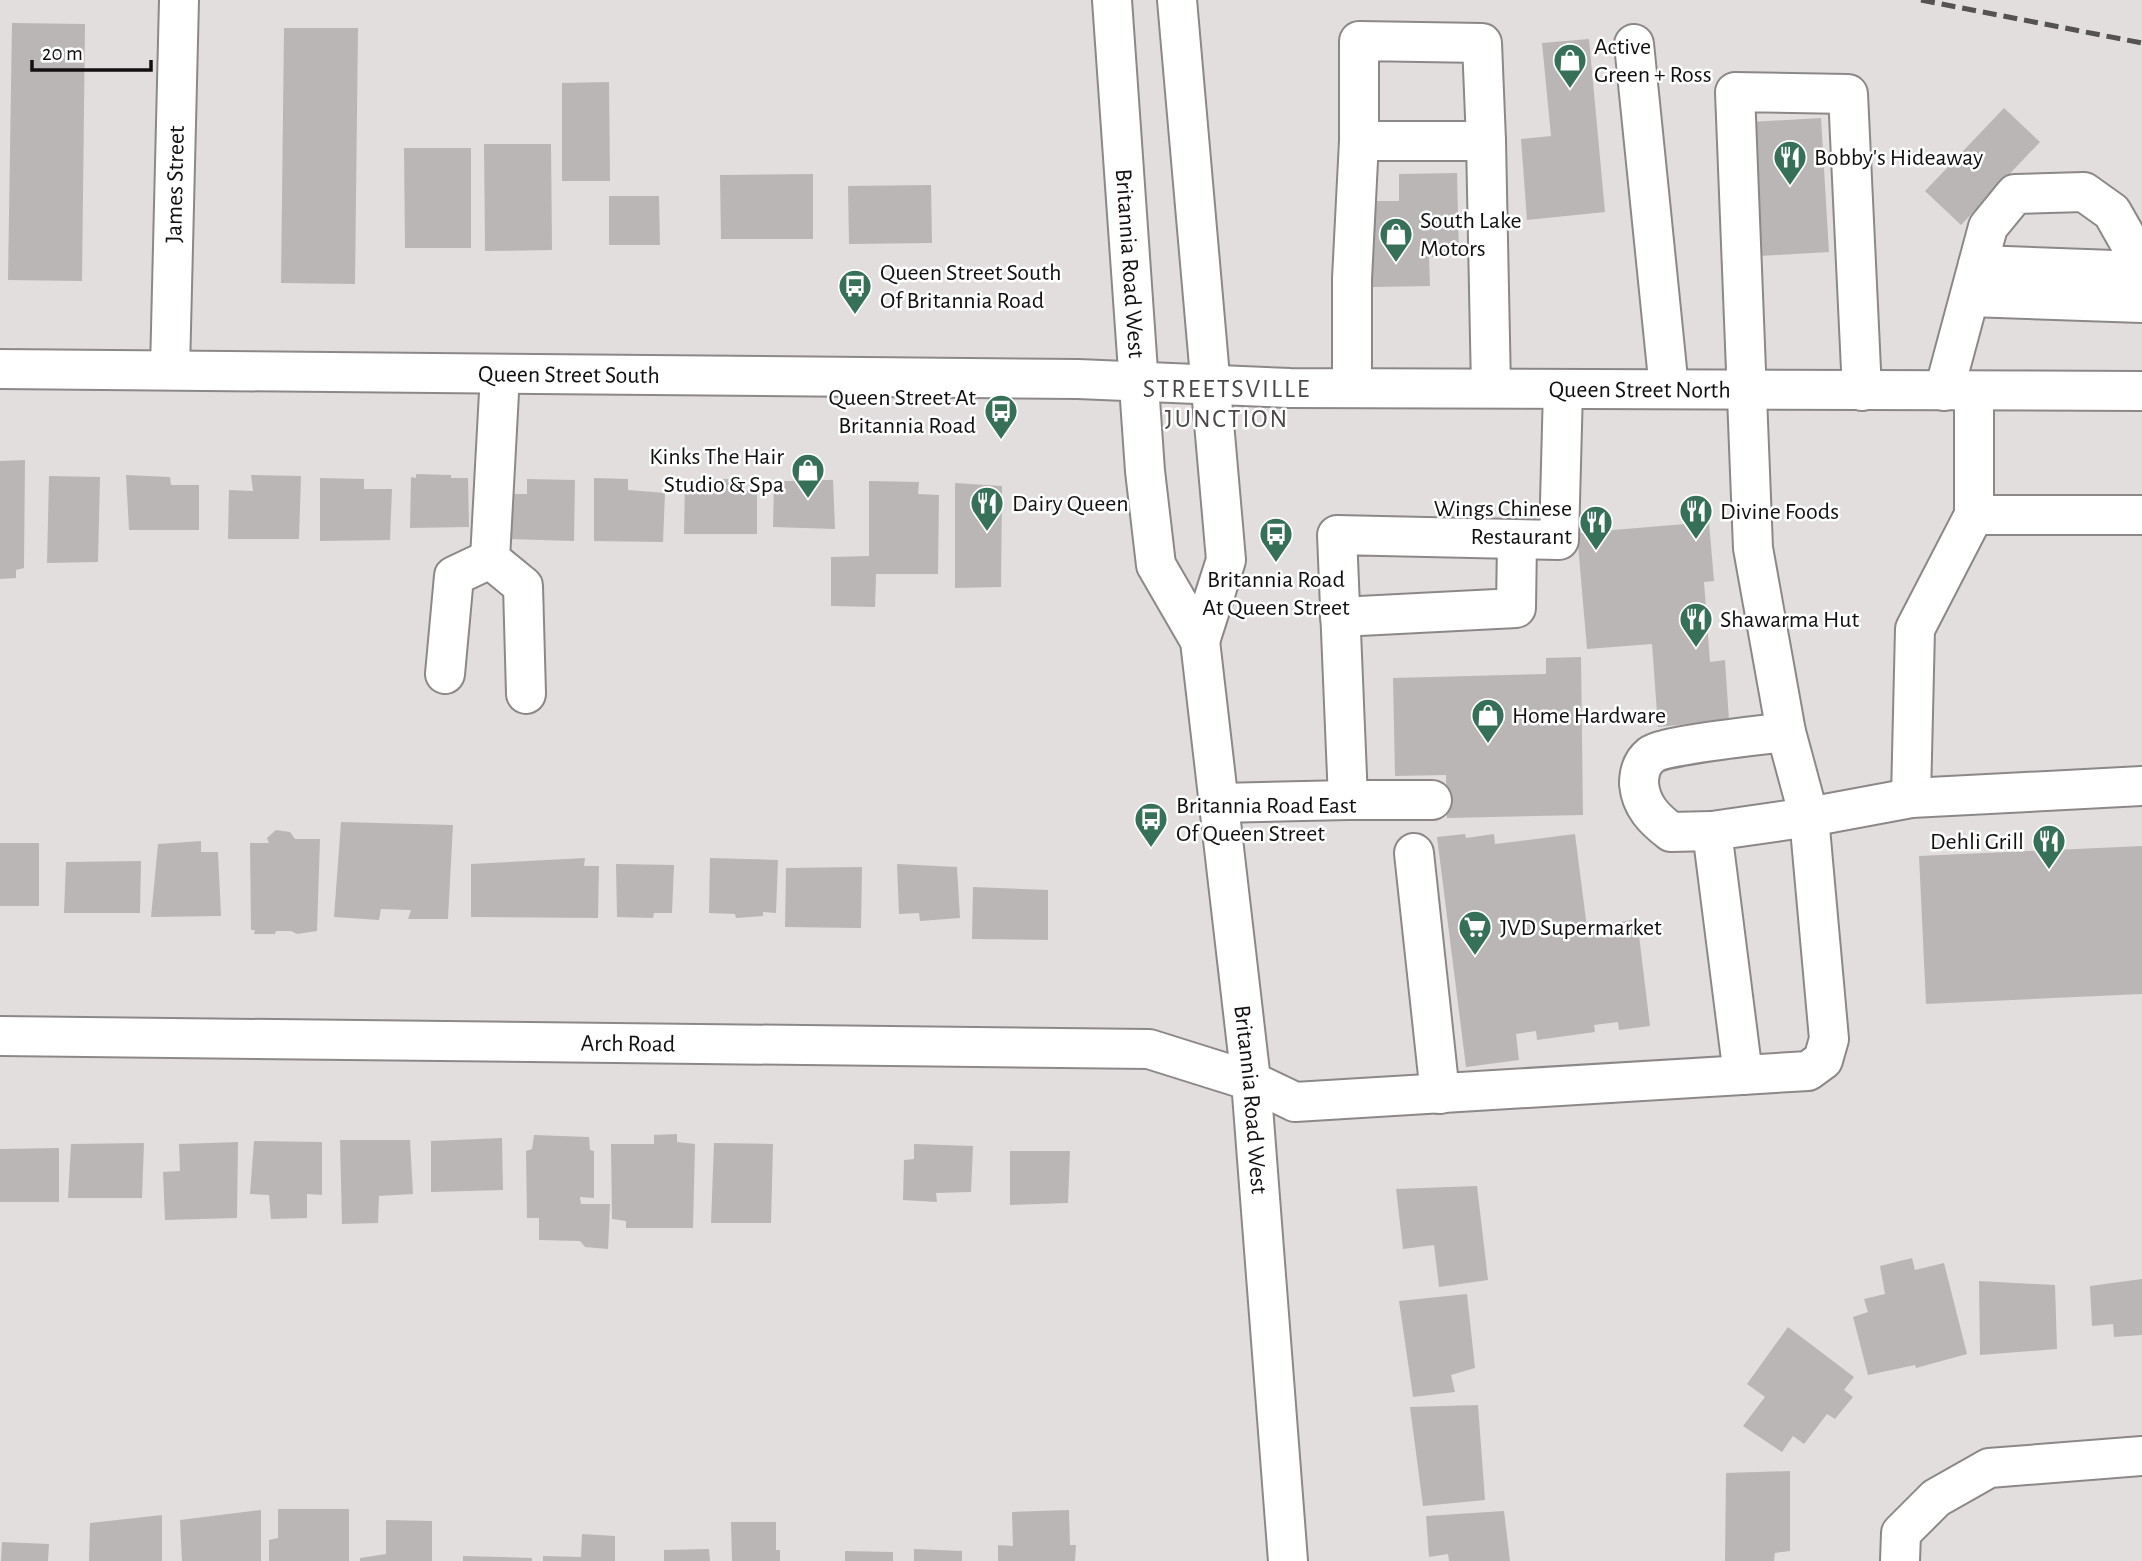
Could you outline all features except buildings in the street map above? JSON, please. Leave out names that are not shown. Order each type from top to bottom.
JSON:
[{"type":"main road","name":"James Street","points":[[170,370],[179,0]]},
{"type":"main road","name":"Britannia Road West","points":[[1112,0],[1145,471],[1156,565],[1200,641],[1251,1081],[1288,1561]]},
{"type":"main road","name":"Britannia Road West","points":[[1177,0],[1226,560],[1200,641]]},
{"type":"main road","points":[[1352,388],[1352,279],[1359,141],[1359,41],[1482,43],[1491,388]]},
{"type":"main road","points":[[1634,44],[1669,389]]},
{"type":"main road","name":"Arch Road","points":[[0,1036],[1149,1049],[1251,1081],[1295,1102],[1808,1071],[1823,1060],[1829,1039],[1808,817],[1786,732],[1753,548],[1735,92],[1848,94],[1861,391]]},
{"type":"main road","points":[[1359,141],[1486,141]]},
{"type":"main road","points":[[1911,797],[1915,629],[1974,515],[1959,391],[1974,281],[1988,227],[2015,194],[2084,192],[2112,212],[2142,265]]},
{"type":"main road","points":[[1974,281],[2142,271]]},
{"type":"main road","points":[[1974,281],[2142,303]]},
{"type":"main road","name":"Queen Street South","points":[[0,369],[1078,379],[1139,382]]},
{"type":"main road","points":[[490,559],[500,374]]},
{"type":"main road","name":"Queen Street North","points":[[1139,382],[1352,388],[2142,391]]},
{"type":"main road","points":[[1348,800],[1337,535],[1559,540],[1563,388]]},
{"type":"main road","points":[[1974,515],[2142,515]]},
{"type":"main road","points":[[1340,617],[1516,608],[1517,540]]},
{"type":"main road","points":[[445,674],[454,576],[490,559]]},
{"type":"main road","points":[[490,559],[523,586],[526,694]]},
{"type":"main road","points":[[1786,732],[1677,747],[1651,754],[1639,772],[1640,797],[1654,819],[1671,832],[1712,831],[1808,817],[1911,797],[2142,786]]},
{"type":"main road","points":[[1219,803],[1432,800]]},
{"type":"main road","points":[[1712,831],[1744,1075]]},
{"type":"main road","points":[[1414,853],[1440,1094]]},
{"type":"main road","points":[[1899,1561],[1901,1533],[1936,1498],[1989,1468],[2142,1457]]},
{"type":"railway","points":[[1921,0],[2142,43]]},
{"type":"place","name":"Active Green + Ross","points":[[1570,90]]},
{"type":"place","name":"Bobby's Hideaway","points":[[1790,187]]},
{"type":"place","name":"South Lake Motors","points":[[1396,264]]},
{"type":"place","name":"Queen Street South Of Britannia Road","points":[[855,316]]},
{"type":"place","name":"Queen Street At Britannia Road","points":[[1001,441]]},
{"type":"place","name":"Kinks The Hair Studio & Spa","points":[[808,500]]},
{"type":"place","name":"Dairy Queen","points":[[987,533]]},
{"type":"place","name":"Divine Foods","points":[[1696,541]]},
{"type":"place","name":"Wings Chinese Restaurant","points":[[1596,552]]},
{"type":"place","name":"Britannia Road At Queen Street","points":[[1276,564]]},
{"type":"place","name":"Shawarma Hut","points":[[1696,649]]},
{"type":"place","name":"Home Hardware","points":[[1488,745]]},
{"type":"place","name":"Britannia Road East Of Queen Street","points":[[1151,849]]},
{"type":"place","name":"Dehli Grill","points":[[2049,871]]},
{"type":"place","name":"JVD Supermarket","points":[[1475,957]]},
{"type":"district","name":"STREETSVILLE JUNCTION","points":[[1227,403]]}]
